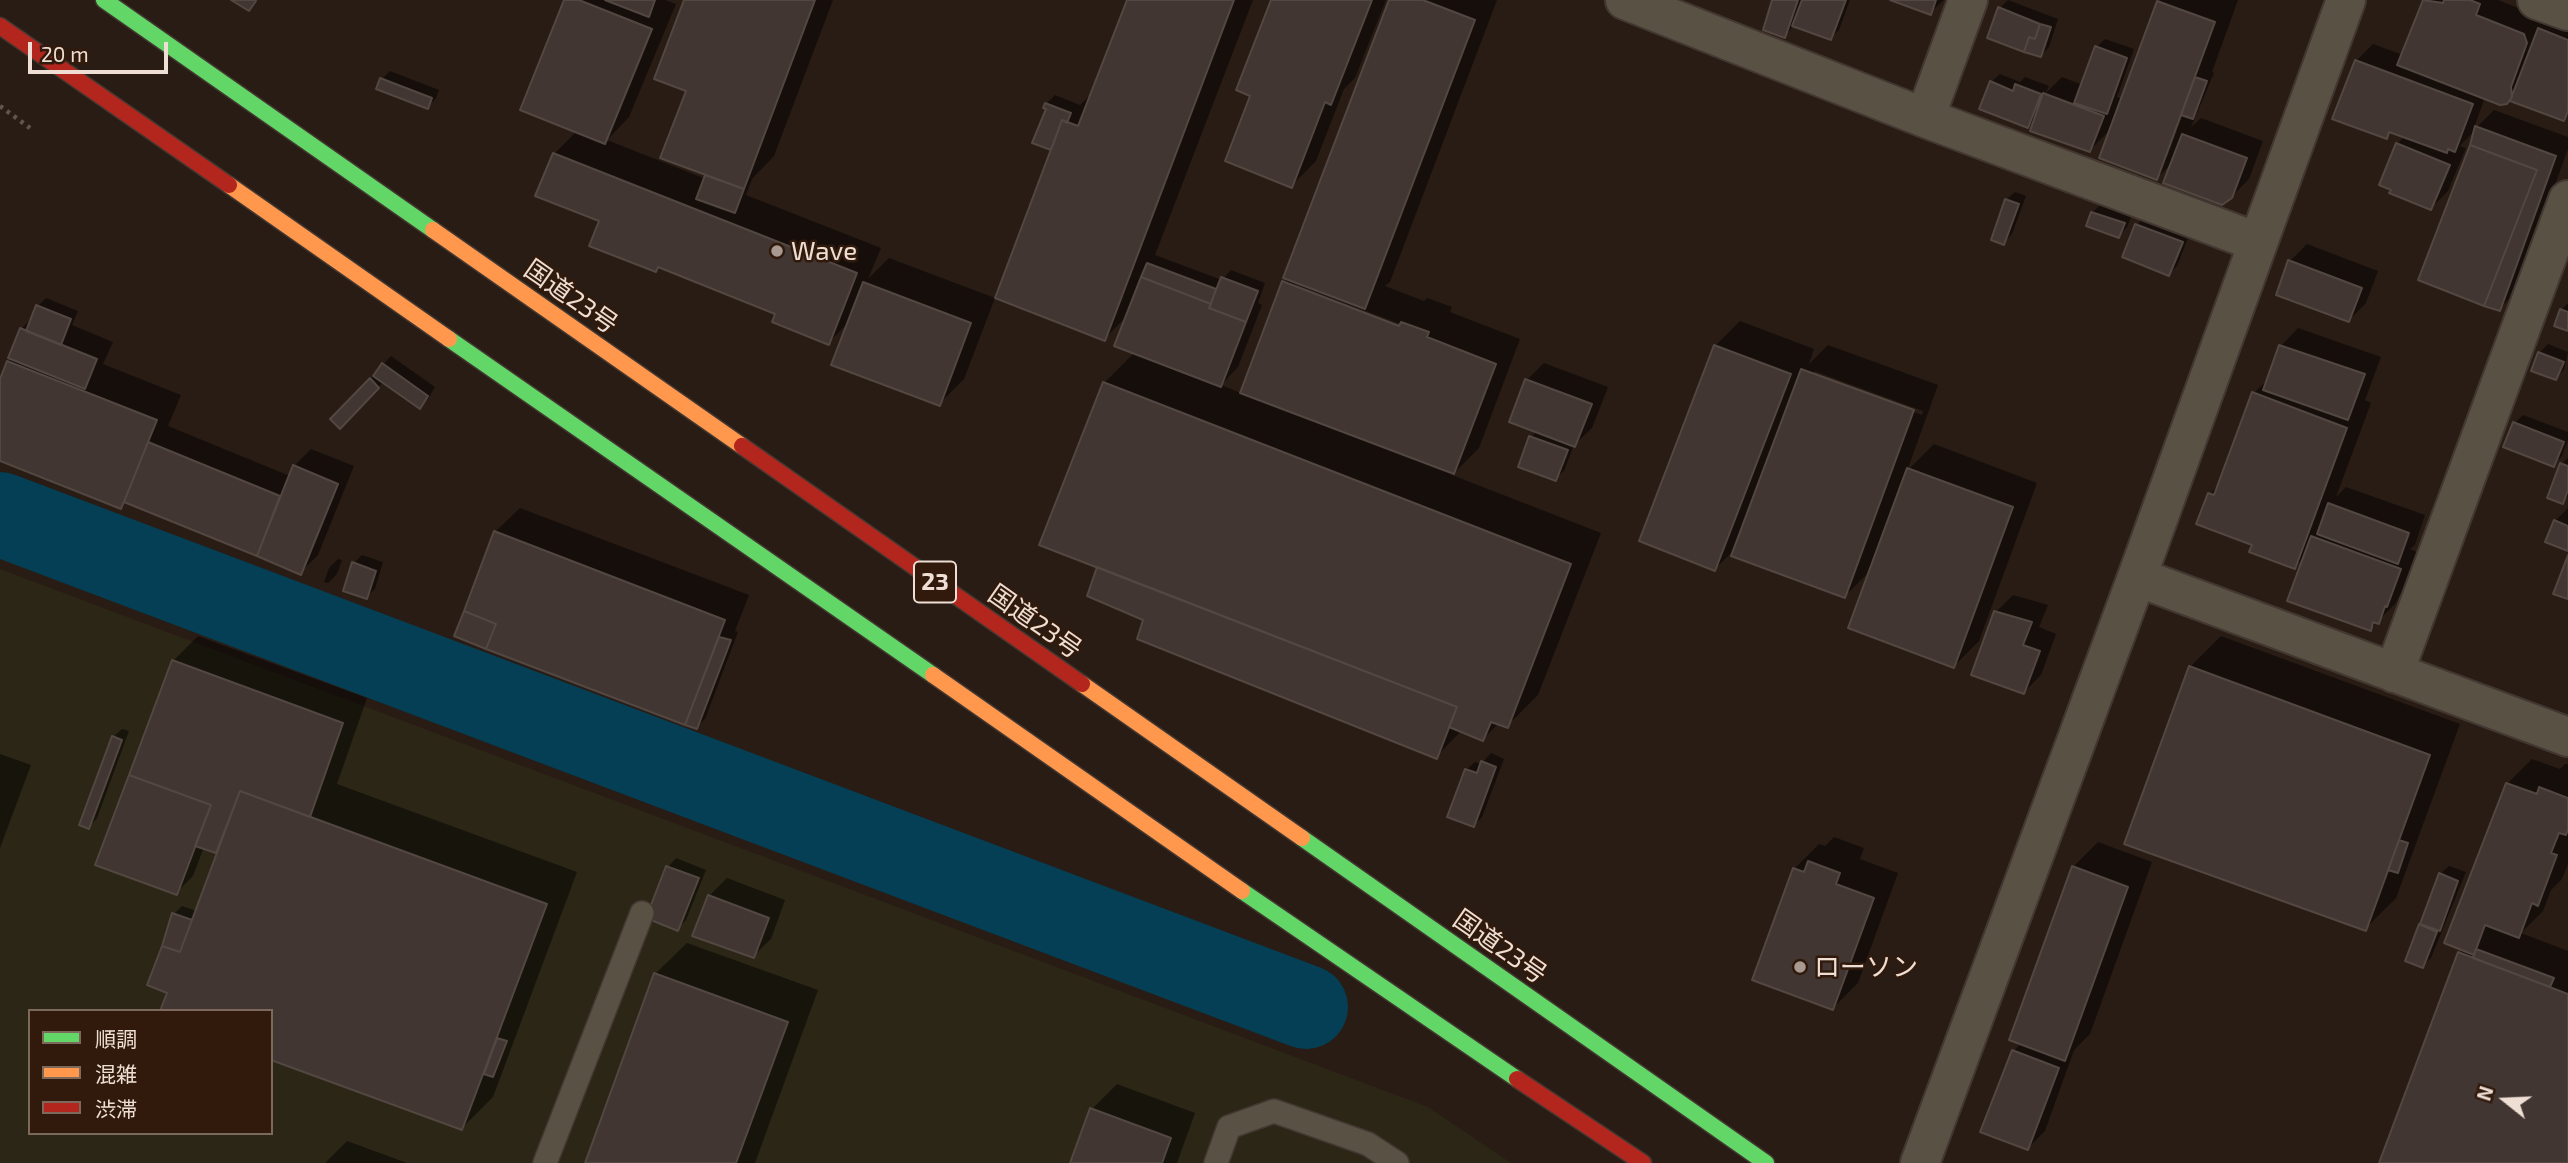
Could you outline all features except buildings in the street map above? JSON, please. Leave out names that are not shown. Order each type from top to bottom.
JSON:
[{"type":"highway","name":"国道23号","points":[[104,0],[1766,1163]]},
{"type":"highway","points":[[0,26],[1396,998],[1643,1163]]},
{"type":"street","points":[[1627,0],[1925,118],[2257,242]]},
{"type":"street","points":[[1925,118],[1968,0]]},
{"type":"street","points":[[1920,1163],[2137,577],[2346,0]]},
{"type":"street","points":[[2537,0],[2568,11]]},
{"type":"street","points":[[2393,673],[2568,200]]},
{"type":"street","points":[[2137,577],[2568,737]]},
{"type":"lane","points":[[545,1163],[642,913]]},
{"type":"lane","points":[[1216,1163],[1229,1127],[1274,1111],[1368,1144],[1397,1163]]},
{"type":"path","points":[[0,106],[30,128]]},
{"type":"shaded area","points":[[0,569],[1428,1107],[1511,1163],[0,1163]]},
{"type":"waterway","points":[[0,514],[1306,1007]]},
{"type":"traffic: fast","points":[[104,0],[433,230]]},
{"type":"traffic: fast","points":[[449,339],[933,675]]},
{"type":"traffic: fast","points":[[1302,838],[1766,1163]]},
{"type":"traffic: fast","points":[[1242,891],[1517,1079]]},
{"type":"traffic: slow","points":[[229,185],[449,339]]},
{"type":"traffic: slow","points":[[433,230],[742,446]]},
{"type":"traffic: slow","points":[[933,675],[1242,891]]},
{"type":"traffic: slow","points":[[1082,684],[1302,838]]},
{"type":"traffic: jam","points":[[0,26],[229,185]]},
{"type":"traffic: jam","points":[[742,446],[1082,684]]},
{"type":"traffic: jam","points":[[1517,1079],[1643,1163]]},
{"type":"place","name":"Wave","points":[[777,251]]},
{"type":"place","name":"ローソン","points":[[1800,967]]}]
